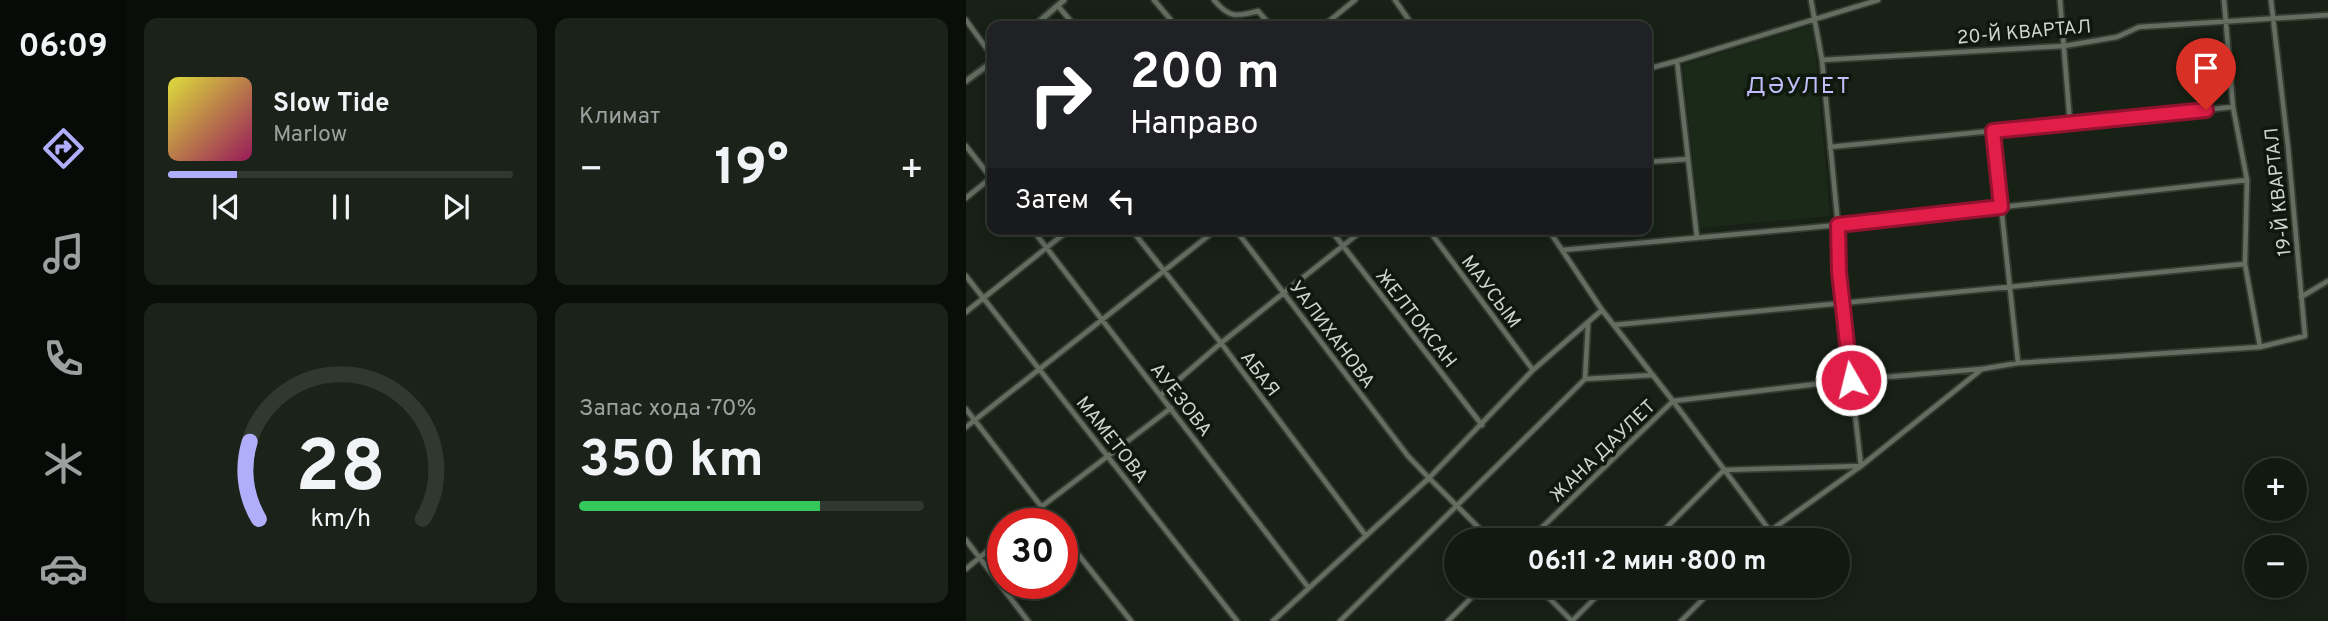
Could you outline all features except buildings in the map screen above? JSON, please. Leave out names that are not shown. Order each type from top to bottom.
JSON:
[{"type":"street","points":[[1040,21],[1065,0]]},
{"type":"street","points":[[1154,0],[1172,21]]},
{"type":"street","points":[[1214,0],[1224,12],[1240,16],[1258,11],[1267,21]]},
{"type":"street","points":[[1329,21],[1355,0]]},
{"type":"street","points":[[1395,0],[1410,21]]},
{"type":"street","points":[[1811,0],[1822,60],[1838,225],[1842,304],[1861,466]]},
{"type":"street","points":[[1652,68],[1878,0]]},
{"type":"street","points":[[2060,0],[2070,123]]},
{"type":"street","points":[[1768,528],[1673,401],[2018,363],[2260,347],[2245,264],[2247,180],[2233,107],[2224,0]]},
{"type":"street","name":"19-Й КВАРТАЛ","points":[[2260,347],[2305,336],[2271,0]]},
{"type":"street","points":[[1058,6],[1071,21]]},
{"type":"street","name":"20-Й КВАРТАЛ","points":[[1822,60],[2064,46],[2117,37],[2139,27],[2328,15]]},
{"type":"street","points":[[966,20],[987,49]]},
{"type":"street","points":[[1677,61],[1697,238]]},
{"type":"street","points":[[966,82],[987,66]]},
{"type":"street","points":[[1830,147],[2233,107]]},
{"type":"street","points":[[1993,131],[2018,363]]},
{"type":"street","points":[[966,146],[987,172]]},
{"type":"street","points":[[1652,162],[1688,159]]},
{"type":"street","points":[[1562,250],[1838,225],[2247,180]]},
{"type":"street","points":[[966,198],[987,182]]},
{"type":"street","name":"АУЕЗОВА","points":[[1036,235],[1308,587]]},
{"type":"street","points":[[966,312],[1062,235]]},
{"type":"street","name":"АБАЯ","points":[[1135,235],[1221,343],[1366,536]]},
{"type":"street","points":[[966,427],[1209,235]]},
{"type":"street","name":"УАЛИХАНОВА","points":[[1240,235],[1408,456],[1479,528]]},
{"type":"street","name":"ЖЕЛТОКСАН","points":[[1334,235],[1482,425]]},
{"type":"street","points":[[1161,396],[1221,343],[1356,235]]},
{"type":"street","name":"МАУСЫМ","points":[[1432,235],[1533,370]]},
{"type":"street","name":"ЖАНА ДАУЛЕТ","points":[[1541,528],[1673,401],[1602,310],[1552,235]]},
{"type":"street","points":[[1614,326],[2245,264]]},
{"type":"street","name":"МАМЕТОВА","points":[[966,276],[1041,368],[1237,621]]},
{"type":"street","points":[[2301,297],[2328,281]]},
{"type":"street","points":[[1273,621],[1429,478],[1533,370],[1602,310]]},
{"type":"street","points":[[1585,379],[1588,323]]},
{"type":"street","points":[[1774,528],[1861,466],[1982,369]]},
{"type":"street","points":[[1339,621],[1585,379],[1653,375]]},
{"type":"street","points":[[1038,508],[1171,408]]},
{"type":"street","points":[[966,409],[1040,506]]},
{"type":"street","points":[[1666,528],[1724,470],[1861,466]]},
{"type":"street","points":[[966,540],[1028,621]]},
{"type":"street","points":[[966,569],[987,551]]},
{"type":"street","points":[[1078,554],[1131,621]]},
{"type":"street","points":[[1448,621],[1471,598]]},
{"type":"street","points":[[1549,598],[1572,621],[1595,598]]},
{"type":"street","points":[[1681,621],[1704,598]]},
{"type":"shaded area","points":[[1813,25],[1830,216],[1700,228],[1683,65]]},
{"type":"district","name":"ДӘУЛЕТ","points":[[1799,85]]},
{"type":"route","points":[[1851,380],[1839,272],[1838,225],[2001,207],[1993,131],[2206,110]]}]
